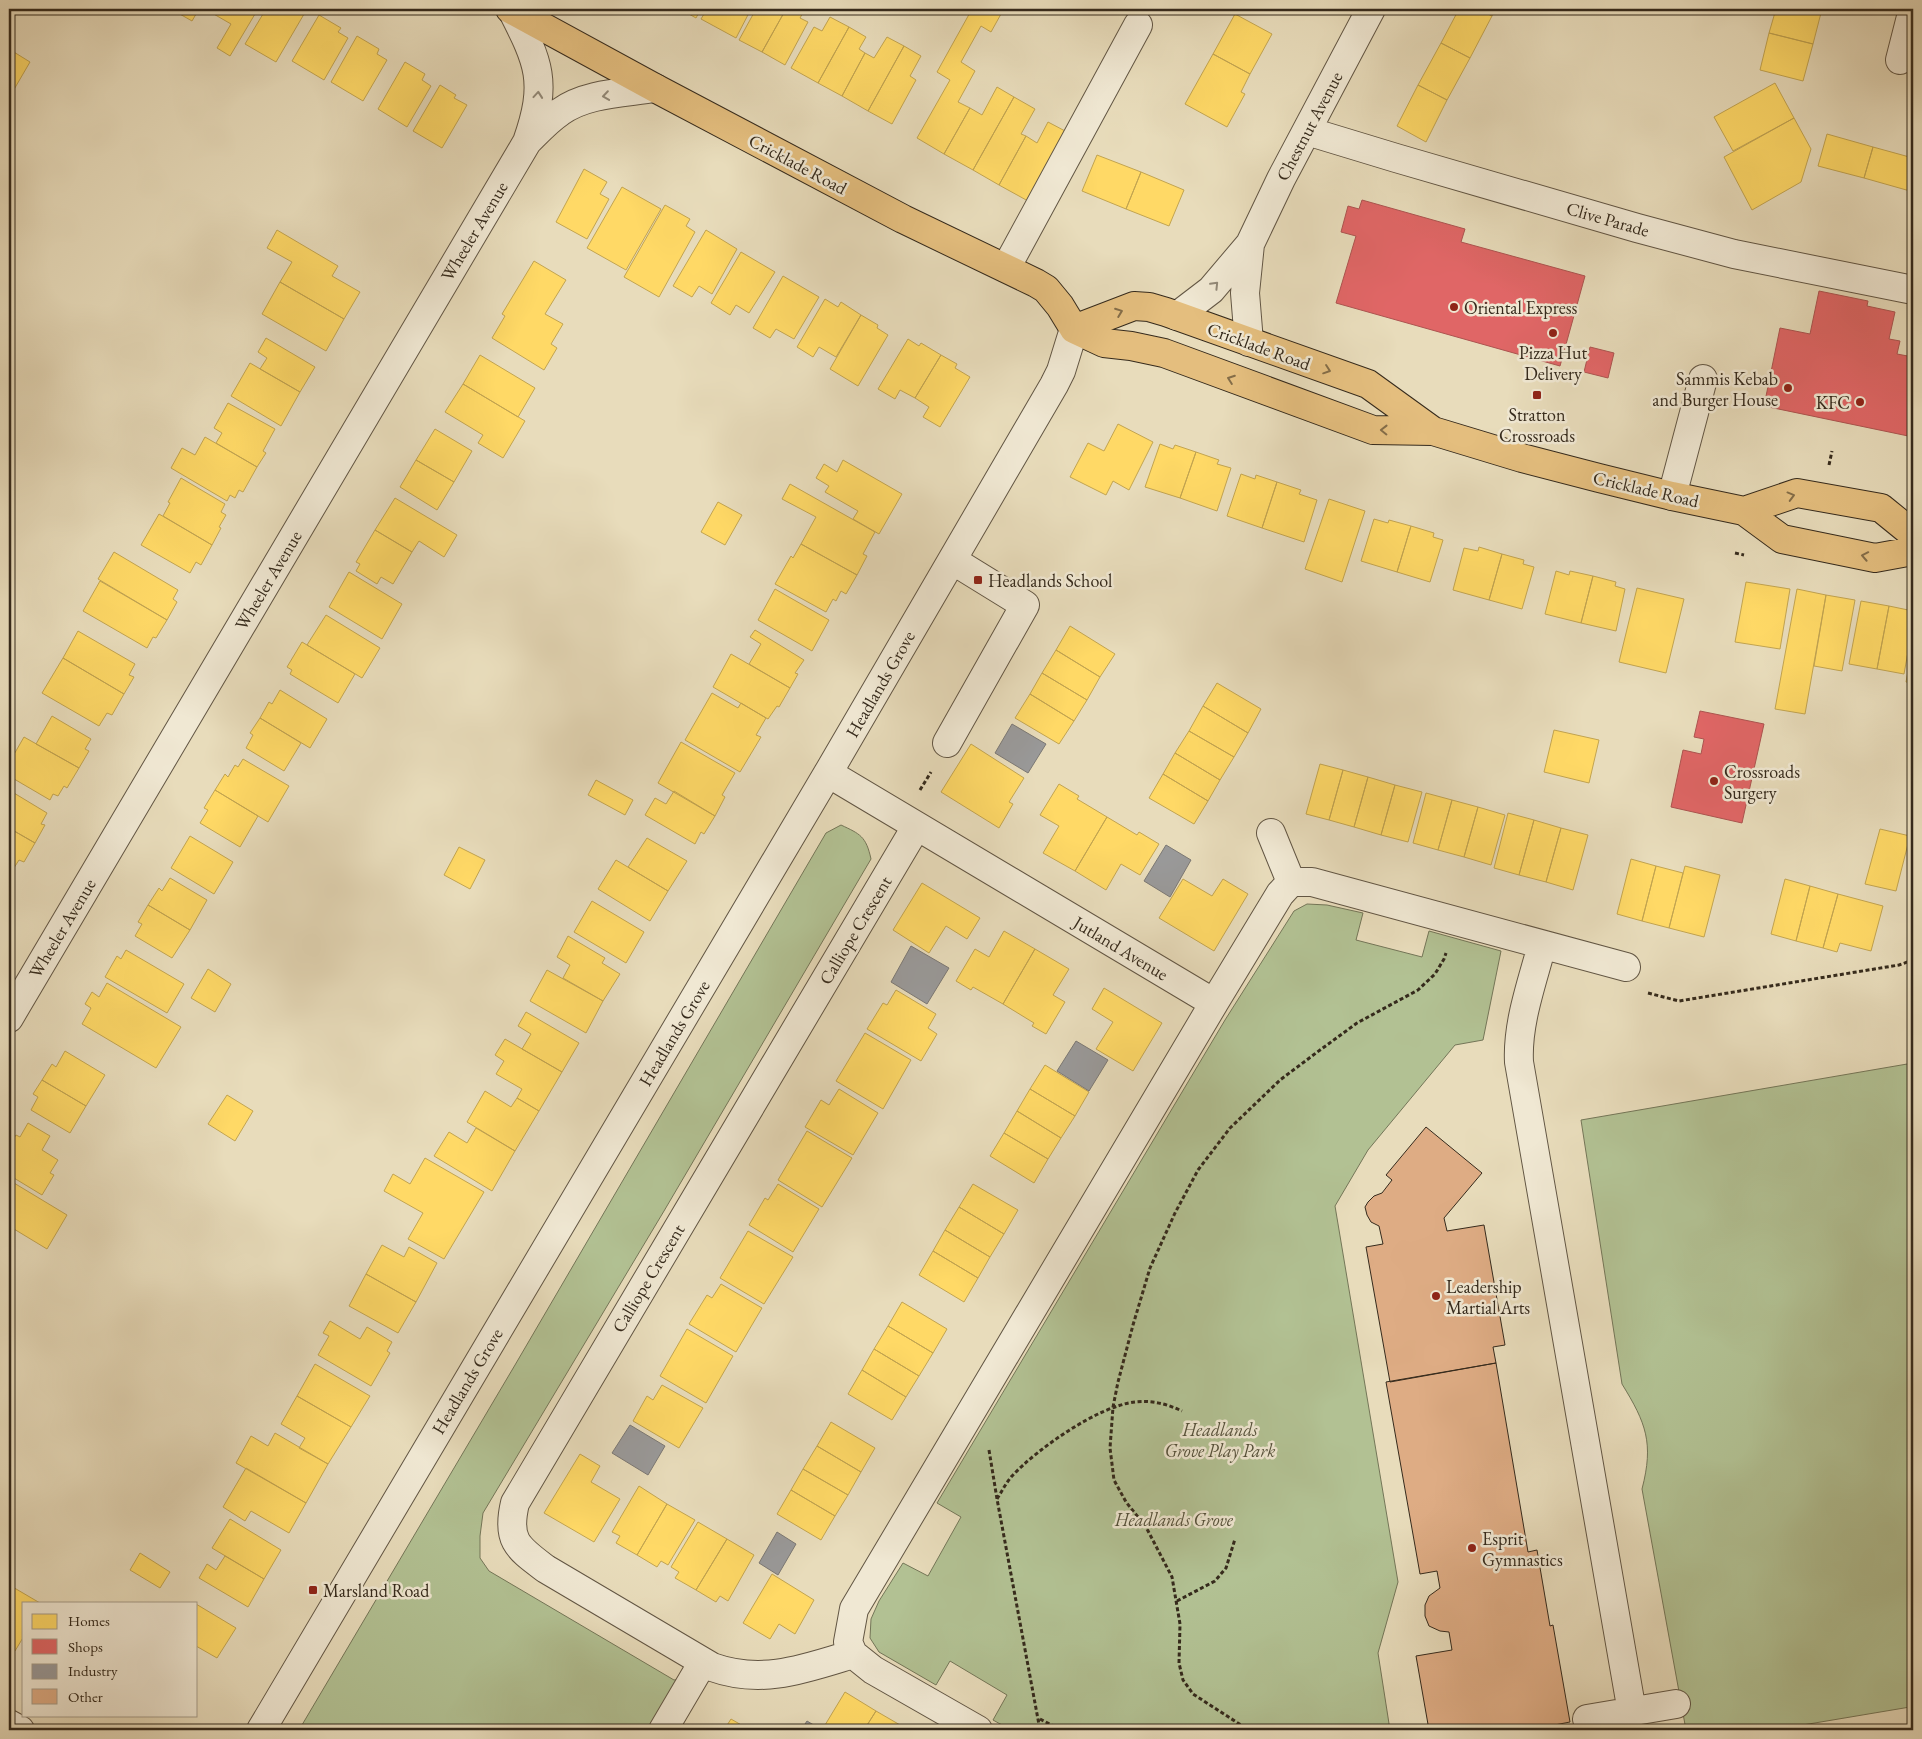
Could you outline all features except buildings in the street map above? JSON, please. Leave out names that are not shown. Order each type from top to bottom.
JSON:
[{"type":"main road","name":"Cricklade Road","points":[[511,9],[655,88],[919,227],[1046,289],[1060,306],[1074,329],[1104,342],[1164,353],[1373,430],[1433,431],[1522,458],[1672,496],[1744,511],[1782,539],[1875,558],[1913,551]]},
{"type":"main road","name":"Cricklade Road","points":[[1074,329],[1134,306],[1177,316],[1368,384],[1433,431]]},
{"type":"main road","points":[[1744,511],[1797,493],[1881,508],[1913,534]]},
{"type":"street","name":"Wheeler Avenue","points":[[9,1018],[526,142],[537,106],[538,77],[532,50],[511,9]]},
{"type":"street","name":"Chestnut Avenue","points":[[1177,316],[1211,290],[1250,244],[1281,178],[1371,9]]},
{"type":"street","points":[[1900,60],[1913,9]]},
{"type":"street","points":[[1006,268],[1138,25]]},
{"type":"street","name":"Wheeler Avenue","points":[[526,142],[554,116],[575,104],[596,97],[655,88]]},
{"type":"street","name":"Clive Parade","points":[[1307,131],[1628,225],[1726,251],[1913,290]]},
{"type":"street","name":"Chestnut Avenue","points":[[1249,342],[1245,293],[1250,244]]},
{"type":"street","name":"Headlands Grove","points":[[261,1730],[828,773],[1054,385],[1061,371],[1074,329]]},
{"type":"street","points":[[1672,496],[1703,379]]},
{"type":"street","points":[[947,743],[1025,605],[952,560]]},
{"type":"street","name":"Jutland Avenue","points":[[828,773],[1214,1003]]},
{"type":"street","name":"Calliope Crescent","points":[[853,1654],[800,1670],[763,1675],[730,1674],[703,1662],[546,1569],[523,1552],[516,1542],[511,1520],[515,1503],[910,823]]},
{"type":"street","points":[[1271,833],[1291,882]]},
{"type":"street","points":[[978,1730],[873,1670],[853,1654],[848,1642],[854,1609],[1280,894],[1291,882],[1312,882],[1626,967]]},
{"type":"street","points":[[1542,945],[1521,1026],[1518,1044],[1519,1062],[1632,1712]]},
{"type":"street","points":[[663,1730],[703,1662]]},
{"type":"street","points":[[1587,1719],[1676,1704]]},
{"type":"street","points":[[9,1724],[20,1730]]},
{"type":"path","points":[[910,823],[947,743]]},
{"type":"path","points":[[1252,1730],[1244,1727],[1193,1694],[1183,1680],[1179,1663],[1180,1624],[1172,1577],[1146,1527],[1126,1502],[1114,1480],[1110,1448],[1114,1408],[1118,1382],[1132,1326],[1150,1268],[1175,1213],[1198,1170],[1230,1128],[1280,1080],[1357,1023],[1418,990],[1434,974],[1444,959],[1456,921]]},
{"type":"path","points":[[1626,967],[1620,986],[1679,1001],[1899,965],[1913,960]]},
{"type":"path","points":[[981,1395],[997,1499],[1040,1719],[1040,1730]]},
{"type":"path","points":[[997,1499],[1011,1477],[1034,1456],[1065,1432],[1114,1408],[1134,1402],[1152,1402],[1169,1404],[1182,1411]]},
{"type":"path","points":[[1177,1601],[1215,1581],[1226,1568],[1236,1539]]},
{"type":"path","points":[[1040,1719],[1061,1730]]},
{"type":"green space","points":[[841,825],[861,837],[867,845],[871,859],[664,1211],[483,1513],[480,1558],[489,1571],[674,1680],[681,1679],[650,1730],[299,1730],[826,833]]},
{"type":"green space","name":"Headlands Grove","points":[[1307,904],[1327,905],[1363,913],[1356,940],[1422,957],[1429,931],[1501,951],[1483,1040],[1455,1045],[1368,1150],[1335,1206],[1398,1582],[1378,1653],[1390,1730],[1011,1730],[993,1720],[1007,1695],[950,1661],[936,1685],[879,1652],[870,1638],[871,1619],[879,1601],[903,1563],[928,1576],[961,1517],[937,1503],[1225,1020],[1294,911]]},
{"type":"green space","points":[[1913,1063],[1913,1708],[1773,1730],[1686,1730],[1642,1489],[1646,1473],[1646,1434],[1637,1410],[1622,1384],[1581,1120]]},
{"type":"place","name":"Oriental Express","points":[[1454,307]]},
{"type":"place","name":"Pizza Hut Delivery","points":[[1553,333]]},
{"type":"place","name":"Sammis Kebab and Burger House","points":[[1788,388]]},
{"type":"place","name":"Stratton Crossroads","points":[[1537,395]]},
{"type":"place","name":"KFC","points":[[1860,402]]},
{"type":"place","name":"Headlands School","points":[[978,580]]},
{"type":"place","name":"Crossroads Surgery","points":[[1714,781]]},
{"type":"place","name":"Leadership Martial Arts","points":[[1436,1296]]},
{"type":"place","name":"Esprit Gymnastics","points":[[1472,1548]]},
{"type":"place","name":"Marsland Road","points":[[313,1590]]},
{"type":"park label","name":"Headlands Grove Play Park","points":[[1220,1439]]}]
